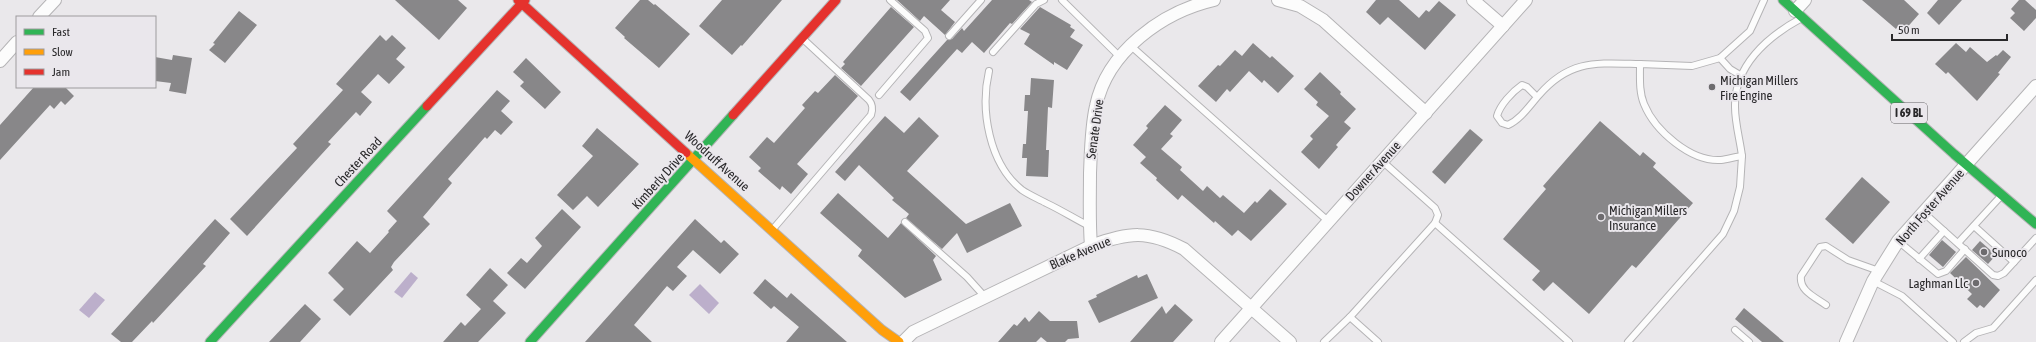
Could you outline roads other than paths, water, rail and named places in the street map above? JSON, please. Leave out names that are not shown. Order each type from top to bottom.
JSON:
[{"type":"street","points":[[41,16],[55,0]]},
{"type":"street","name":"Kimberly Drive","points":[[530,342],[836,0]]},
{"type":"street","name":"Senate Drive","points":[[1091,246],[1091,144],[1096,106],[1103,84],[1131,46],[1162,20],[1196,2],[1214,0]]},
{"type":"street","points":[[1278,0],[1300,6],[1323,20],[1426,113]]},
{"type":"street","points":[[1473,0],[1503,26]]},
{"type":"street","name":"Downer Avenue","points":[[1221,342],[1526,0]]},
{"type":"street","name":"I 69 BL","points":[[1783,0],[2036,224]]},
{"type":"street","points":[[1799,14],[1805,0]]},
{"type":"street","name":"Woodruff Avenue","points":[[522,1],[882,330],[899,342]]},
{"type":"street","name":"Chester Road","points":[[210,342],[522,1]]},
{"type":"street","points":[[0,61],[16,43]]},
{"type":"street","name":"North Foster Avenue","points":[[1846,342],[1876,276],[1898,241],[2036,86]]},
{"type":"street","name":"Blake Avenue","points":[[903,342],[913,332],[1091,246],[1114,238],[1137,235],[1164,239],[1184,249],[1290,342]]},
{"type":"lane","points":[[879,95],[928,38],[925,31],[890,0]]},
{"type":"lane","points":[[949,36],[981,0]]},
{"type":"lane","points":[[993,52],[1036,4],[1044,0]]},
{"type":"lane","points":[[1062,0],[1121,58]]},
{"type":"lane","points":[[1537,97],[1527,87],[1522,86],[1516,89],[1499,109],[1497,116],[1502,123],[1508,125],[1515,122],[1548,85],[1574,67],[1600,63],[1692,66],[1720,58],[1750,31],[1764,0]]},
{"type":"lane","points":[[1628,342],[1723,234],[1734,211],[1740,187],[1742,156],[1734,108],[1735,93],[1740,75],[1767,40],[1799,14]]},
{"type":"lane","points":[[772,229],[871,115],[873,110],[873,104],[870,100],[802,38]]},
{"type":"lane","points":[[1131,46],[1328,221]]},
{"type":"lane","points":[[1720,58],[1730,69],[1740,75]]},
{"type":"lane","points":[[1640,64],[1640,90],[1644,104],[1659,128],[1668,137],[1678,145],[1704,157],[1720,160],[1742,156]]},
{"type":"lane","points":[[989,71],[986,86],[986,115],[994,150],[1004,171],[1022,190],[1090,226]]},
{"type":"lane","points":[[1324,342],[1350,317],[1435,222],[1438,215],[1435,208],[1382,161]]},
{"type":"lane","points":[[1958,243],[2002,195]]},
{"type":"lane","points":[[1924,213],[1993,275],[1998,276],[2004,273],[2036,238]]},
{"type":"lane","points":[[905,222],[967,277],[985,297]]},
{"type":"lane","points":[[1435,222],[1569,342]]},
{"type":"lane","points":[[1974,226],[2014,262]]},
{"type":"lane","points":[[1919,259],[1944,231]]},
{"type":"lane","points":[[1898,241],[1934,272],[1942,274],[1965,249]]},
{"type":"lane","points":[[1826,305],[1802,288],[1800,282],[1801,276],[1820,247],[1826,246],[1876,276],[1902,296],[1953,342]]},
{"type":"lane","points":[[1964,342],[1976,333],[1993,328],[2036,280]]},
{"type":"lane","points":[[1350,317],[1378,342]]},
{"type":"lane","points":[[1735,330],[1749,342]]},
{"type":"place","name":"Michigan Millers Fire Engine","points":[[1712,87]]},
{"type":"place","name":"Michigan Millers Insurance","points":[[1601,217]]},
{"type":"place","name":"Sunoco","points":[[1984,252]]},
{"type":"place","name":"Laghman Llc","points":[[1976,283]]}]
